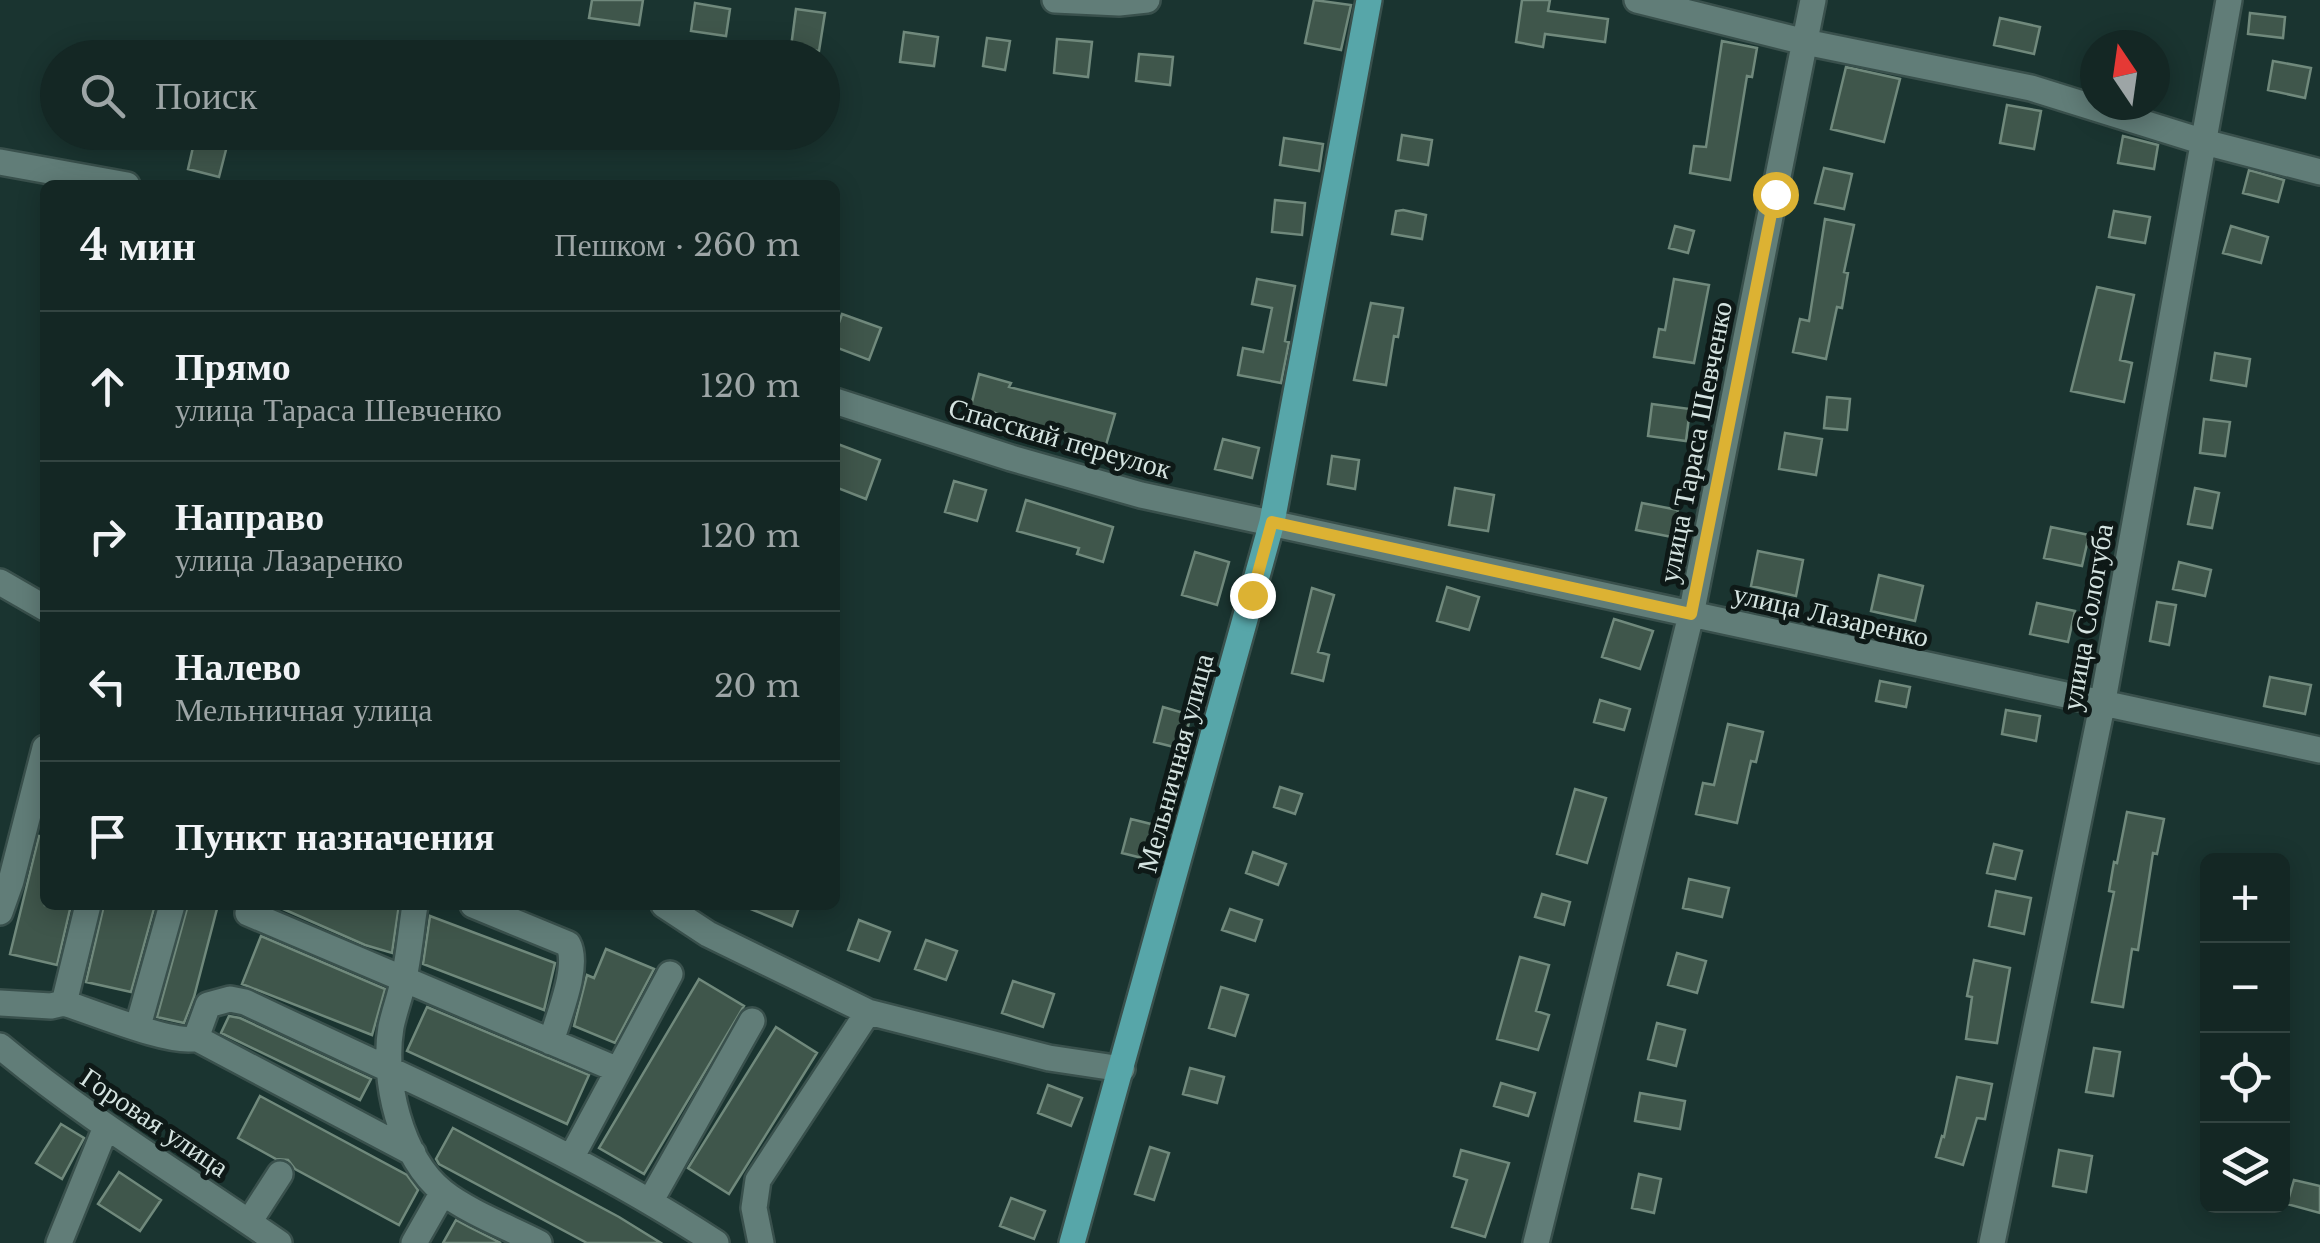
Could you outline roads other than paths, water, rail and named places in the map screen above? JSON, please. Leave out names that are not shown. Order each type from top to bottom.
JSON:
[{"type":"main road","name":"Мельничная улица","points":[[1072,1243],[1272,522],[1369,0]]},
{"type":"street","points":[[1055,0],[1147,0]]},
{"type":"street","points":[[1637,0],[1806,42],[2031,88],[2204,142],[2320,172]]},
{"type":"street","name":"улица Тараса Шевченко","points":[[1536,1243],[1691,614],[1812,0]]},
{"type":"street","name":"улица Сологуба","points":[[1992,1243],[2102,706],[2230,0]]},
{"type":"street","points":[[0,162],[99,180]]},
{"type":"street","name":"Спасский переулок","points":[[840,403],[1141,495],[1272,522]]},
{"type":"street","name":"улица Лазаренко","points":[[1272,522],[2102,706],[2320,750]]},
{"type":"street","points":[[0,582],[40,605]]},
{"type":"street","points":[[0,912],[40,768]]},
{"type":"street","points":[[64,1003],[87,910]]},
{"type":"street","points":[[138,1026],[171,910]]},
{"type":"street","points":[[414,910],[404,979],[390,1029],[390,1071],[396,1106],[413,1153],[443,1192],[540,1243]]},
{"type":"street","points":[[485,910],[568,944],[574,955],[550,1042]]},
{"type":"street","points":[[672,910],[708,934],[868,1012],[1049,1058],[1122,1069]]},
{"type":"street","points":[[248,914],[618,1070]]},
{"type":"street","points":[[571,1158],[670,974]]},
{"type":"street","points":[[196,1038],[208,1006],[230,1000],[245,1002],[571,1158],[652,1200],[716,1243]]},
{"type":"street","points":[[0,1003],[64,1003],[163,1036],[196,1038],[413,1153]]},
{"type":"street","points":[[762,1243],[754,1208],[758,1180],[868,1012]]},
{"type":"street","points":[[652,1200],[752,1021]]},
{"type":"street","name":"Горовая улица","points":[[0,1046],[106,1127],[279,1243]]},
{"type":"street","points":[[59,1243],[106,1127]]},
{"type":"street","points":[[249,1222],[280,1174]]},
{"type":"street","points":[[414,1243],[443,1192]]}]
